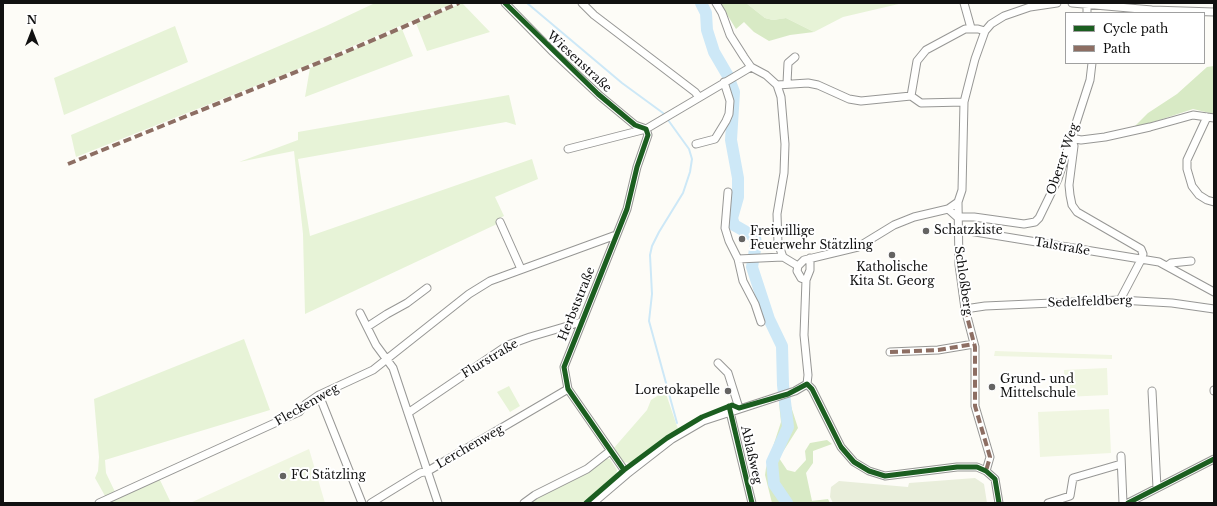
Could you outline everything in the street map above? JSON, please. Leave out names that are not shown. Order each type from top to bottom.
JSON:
[{"type":"street","name":"Wiesenstraße","points":[[504,3],[600,96],[635,125],[646,129]]},
{"type":"street","points":[[582,3],[594,15],[696,92],[699,97]]},
{"type":"street","points":[[716,3],[722,13],[730,35],[751,67],[766,75],[777,85],[781,99],[785,144],[784,173],[777,214],[778,243],[783,257]]},
{"type":"street","points":[[964,3],[971,28]]},
{"type":"street","points":[[911,96],[914,70],[921,55],[950,36],[964,29],[971,28],[985,32],[991,24],[1004,16],[1030,8],[1057,3]]},
{"type":"street","points":[[1072,3],[1171,12],[1214,12]]},
{"type":"street","points":[[1087,4],[1088,12]]},
{"type":"street","name":"Schloßberg","points":[[985,32],[974,59],[964,102],[962,190],[958,202],[957,229],[959,265],[965,309],[974,344],[975,406],[990,457],[986,471]]},
{"type":"street","points":[[787,83],[788,63],[795,57]]},
{"type":"street","name":"Oberer Weg","points":[[957,217],[974,217],[1024,224],[1034,222],[1045,207],[1058,179],[1090,80],[1092,64]]},
{"type":"street","points":[[568,149],[646,129],[751,67]]},
{"type":"street","points":[[696,144],[715,139],[726,121],[729,114],[730,101],[725,82]]},
{"type":"street","points":[[777,85],[787,83],[818,85],[849,99],[861,101],[911,96],[921,103],[964,102]]},
{"type":"street","points":[[1071,138],[1081,140],[1105,137],[1150,127],[1193,115],[1210,117],[1187,160],[1186,169],[1192,186],[1199,195],[1214,202]]},
{"type":"street","name":"Herbststraße","points":[[627,474],[568,389],[564,367],[627,209],[637,167],[648,135],[646,129]]},
{"type":"street","points":[[1071,138],[1074,146],[1069,185],[1072,205],[1082,217],[1137,245],[1143,254],[1120,300]]},
{"type":"street","points":[[728,192],[725,228],[729,241],[738,259],[743,281],[755,304],[761,322]]},
{"type":"street","points":[[798,266],[804,260],[810,258],[858,247],[894,225],[906,220],[948,209],[958,202]]},
{"type":"street","points":[[948,209],[957,217]]},
{"type":"street","points":[[500,222],[521,269]]},
{"type":"street","name":"Talstraße","points":[[957,229],[1159,262],[1214,292]]},
{"type":"street","name":"Fleckenweg","points":[[98,503],[299,412],[306,404],[319,395],[362,376],[387,360],[469,294],[490,281],[616,235]]},
{"type":"street","points":[[738,259],[783,257],[798,266]]},
{"type":"street","points":[[807,384],[808,375],[804,335],[806,280],[810,270],[810,258]]},
{"type":"street","name":"Talstraße","points":[[1166,266],[1171,263],[1191,261]]},
{"type":"street","points":[[798,266],[799,275],[801,278],[806,280]]},
{"type":"street","points":[[368,327],[428,288]]},
{"type":"street","name":"Sedelfeldberg","points":[[965,309],[985,306],[1120,300],[1172,303],[1214,309]]},
{"type":"street","points":[[360,313],[376,345],[393,368],[438,503]]},
{"type":"street","name":"Flurstraße","points":[[408,413],[508,346],[530,337],[581,322]]},
{"type":"street","points":[[890,352],[938,350],[974,344]]},
{"type":"street","points":[[718,363],[728,373],[739,408]]},
{"type":"street","points":[[593,503],[672,439],[703,422],[739,408],[784,395],[807,384]]},
{"type":"street","points":[[807,384],[812,389],[829,426],[842,447],[854,462],[869,471],[886,476],[968,466],[986,471],[994,479],[1000,503]]},
{"type":"street","name":"Lerchenweg","points":[[371,503],[420,473],[428,471],[568,389]]},
{"type":"street","points":[[1152,391],[1157,488]]},
{"type":"street","points":[[319,395],[362,503]]},
{"type":"street","name":"Ablaßweg","points":[[730,412],[752,503]]},
{"type":"street","points":[[524,503],[536,495],[587,469],[610,451]]},
{"type":"street","points":[[1128,503],[1214,459]]},
{"type":"street","points":[[1048,503],[1070,496],[1073,478],[1121,460],[1123,503]]},
{"type":"green space","points":[[375,3],[454,3],[308,65],[76,157],[71,135],[326,26]]},
{"type":"green space","points":[[462,3],[490,32],[427,51],[416,23]]},
{"type":"green space","points":[[720,3],[746,3],[765,18],[773,20],[786,18],[814,32],[790,35],[769,41],[754,32],[744,22],[736,29]]},
{"type":"green space","points":[[746,3],[903,3],[843,17],[814,32],[786,18],[773,20],[765,18]]},
{"type":"green space","points":[[175,26],[188,62],[64,115],[54,78]]},
{"type":"green space","points":[[402,29],[413,56],[305,97],[310,68]]},
{"type":"green space","points":[[1214,66],[1214,114],[1193,109],[1132,129],[1148,113],[1177,94],[1207,67]]},
{"type":"green space","points":[[509,95],[516,125],[506,122],[298,159],[310,236],[532,159],[538,179],[495,197],[504,216],[496,220],[497,224],[305,314],[303,234],[294,151],[239,162],[298,140],[298,132]]},
{"type":"green space","points":[[244,339],[270,410],[105,460],[106,473],[117,496],[159,478],[171,503],[109,503],[95,478],[98,471],[99,457],[94,399]]},
{"type":"green space","points":[[995,351],[1112,355],[1112,359],[994,356]]},
{"type":"green space","points":[[1107,368],[1108,395],[1065,397],[1064,370]]},
{"type":"green space","points":[[509,386],[520,406],[510,412],[497,392]]},
{"type":"green space","points":[[665,391],[678,429],[630,463],[622,462],[613,449],[647,410],[651,400]]},
{"type":"green space","points":[[789,400],[798,428],[779,458],[787,470],[795,472],[806,460],[805,451],[810,443],[827,440],[832,444],[813,451],[813,463],[806,473],[812,501],[828,499],[830,503],[772,503],[765,475],[766,468],[781,422],[779,403]]},
{"type":"green space","points":[[1109,409],[1111,453],[1040,457],[1038,412]]},
{"type":"green space","name":"FC Stätzling","points":[[309,449],[325,503],[190,503]]},
{"type":"green space","points":[[605,458],[610,459],[617,470],[616,475],[584,503],[530,503]]},
{"type":"green space","points":[[975,478],[984,484],[987,503],[833,503],[830,497],[831,487],[839,481],[908,487],[909,483]]},
{"type":"waterway","points":[[527,3],[622,83],[663,113],[689,149],[692,159],[690,172],[683,193],[659,232],[652,246],[650,255],[652,294],[649,321],[677,423]]},
{"type":"waterway","points":[[701,3],[706,13],[707,30],[714,52],[728,76],[734,92],[731,140],[738,178],[738,197],[732,218],[734,225],[755,237],[756,244],[752,267],[769,319],[782,346],[783,385],[788,427],[772,462],[774,484],[787,503]]},
{"type":"marked path","points":[[68,164],[345,52],[459,3]]},
{"type":"marked path","points":[[965,309],[975,347],[975,406],[990,457],[986,471]]},
{"type":"marked path","points":[[890,352],[938,350],[974,344]]},
{"type":"cycle path","points":[[505,3],[598,94],[635,125],[646,129],[648,135],[637,167],[627,209],[564,367],[568,389],[624,470]]},
{"type":"cycle path","points":[[586,503],[624,470],[667,438],[702,417],[732,405],[739,408],[788,394],[807,384],[812,389],[841,447],[854,462],[869,471],[885,476],[957,467],[977,467],[986,471],[995,479],[999,503]]},
{"type":"cycle path","points":[[729,406],[752,503]]},
{"type":"cycle path","points":[[1128,503],[1214,459]]},
{"type":"place","name":"Schatzkiste","points":[[926,231]]},
{"type":"place","name":"Freiwillige Feuerwehr Stätzling","points":[[742,239]]},
{"type":"place","name":"Katholische Kita St. Georg","points":[[892,255]]},
{"type":"place","name":"Grund- und Mittelschule","points":[[992,387]]},
{"type":"place","name":"Loretokapelle","points":[[728,391]]},
{"type":"place","name":"FC Stätzling","points":[[283,476]]}]
